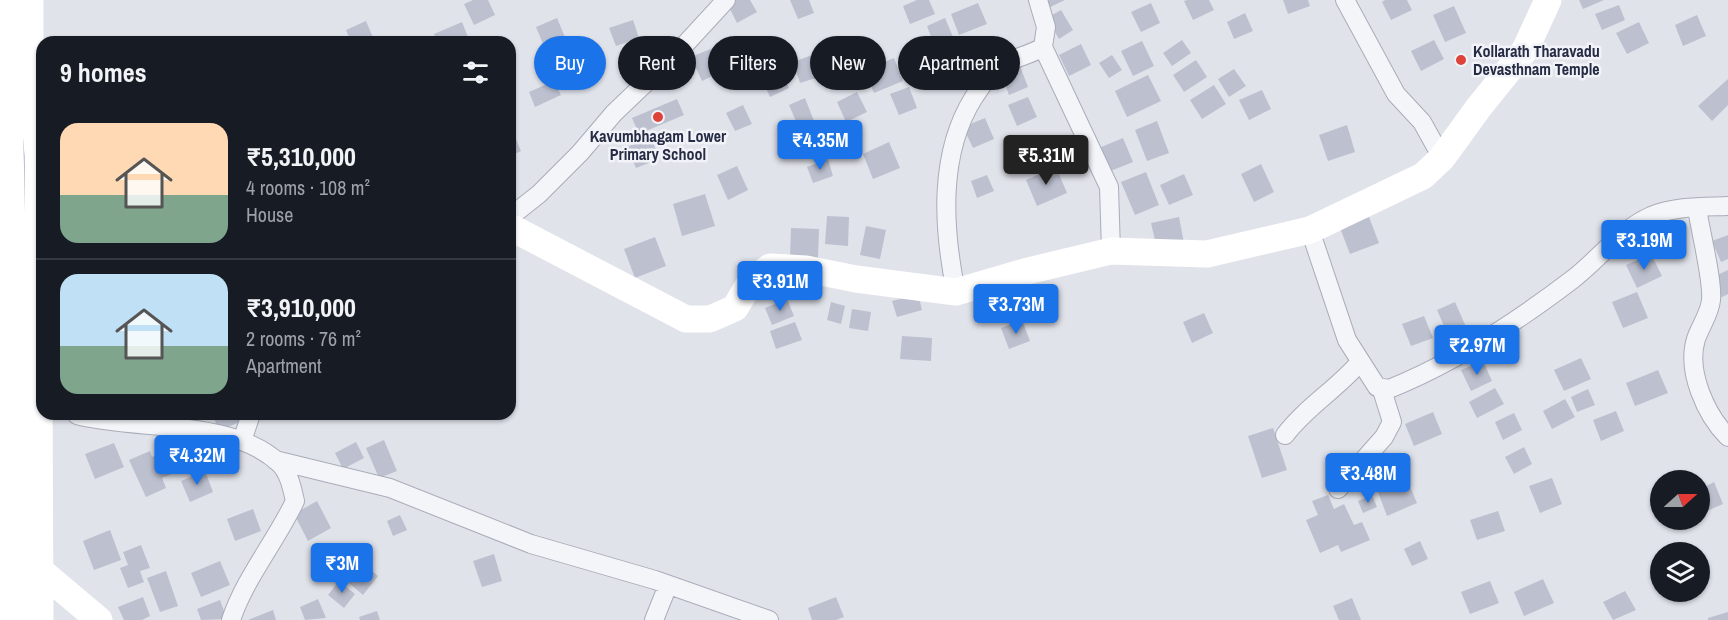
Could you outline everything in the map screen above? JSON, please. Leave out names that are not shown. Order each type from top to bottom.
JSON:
[{"type":"highway","points":[[4,0],[12,379],[11,620]]},
{"type":"street","points":[[30,0],[30,58],[36,156]]},
{"type":"street","points":[[516,212],[572,162],[614,112],[679,51],[726,0]]},
{"type":"street","points":[[1038,0],[1046,27],[1043,47],[1108,187],[1111,251]]},
{"type":"street","points":[[1344,0],[1396,94],[1422,122],[1442,158]]},
{"type":"street","points":[[516,229],[686,319],[710,319],[735,308],[751,281],[770,267],[806,269],[856,279],[956,292],[1028,271],[1111,251],[1207,254],[1310,230],[1423,176],[1442,158],[1479,107],[1525,51],[1548,0]]},
{"type":"street","points":[[956,292],[948,254],[947,169],[960,119],[982,85],[998,68],[1043,47]]},
{"type":"street","points":[[1382,390],[1406,382],[1515,321],[1575,278],[1609,246],[1640,223],[1668,211],[1728,206]]},
{"type":"street","points":[[1697,208],[1711,300],[1695,342],[1696,368],[1700,394],[1715,423],[1728,437]]},
{"type":"street","points":[[1310,230],[1340,321],[1359,362],[1377,387],[1382,390],[1392,422],[1384,437],[1338,489]]},
{"type":"street","points":[[1285,435],[1297,420],[1345,379],[1359,362]]},
{"type":"street","points":[[37,420],[38,531],[42,572],[40,620]]},
{"type":"street","points":[[95,420],[201,432],[242,441],[281,464],[295,501],[282,529],[237,603],[231,620]]},
{"type":"street","points":[[242,441],[249,420]]},
{"type":"street","points":[[275,460],[390,488],[531,544],[668,585],[769,620]]},
{"type":"street","points":[[42,572],[99,620]]},
{"type":"street","points":[[654,620],[668,585]]},
{"type":"building","points":[[473,0],[488,0],[495,15],[474,25],[464,4]]},
{"type":"building","points":[[732,0],[750,0],[757,12],[737,23],[727,3]]},
{"type":"building","points":[[790,0],[809,0],[814,13],[798,19]]},
{"type":"building","points":[[917,0],[929,0],[935,14],[910,24],[903,6]]},
{"type":"building","points":[[1044,0],[1065,0],[1048,8]]},
{"type":"building","points":[[1209,0],[1214,10],[1193,20],[1184,1]]},
{"type":"building","points":[[1283,0],[1308,0],[1310,6],[1288,14]]},
{"type":"building","points":[[1407,0],[1412,10],[1391,20],[1382,2]]},
{"type":"building","points":[[1579,0],[1604,0],[1583,9]]},
{"type":"building","points":[[978,3],[987,24],[959,35],[951,14]]},
{"type":"building","points":[[1151,3],[1160,23],[1141,32],[1131,12]]},
{"type":"building","points":[[1619,5],[1625,20],[1602,30],[1595,14]]},
{"type":"building","points":[[1454,6],[1466,33],[1445,42],[1433,15]]},
{"type":"building","points":[[1061,10],[1073,30],[1059,39],[1047,18]]},
{"type":"building","points":[[1245,13],[1253,31],[1234,39],[1227,22]]},
{"type":"building","points":[[1697,15],[1706,36],[1683,46],[1675,25]]},
{"type":"building","points":[[557,18],[564,36],[540,36],[536,27]]},
{"type":"building","points":[[945,18],[953,36],[931,36],[927,26]]},
{"type":"building","points":[[633,20],[638,36],[618,36],[618,45],[616,46],[609,28]]},
{"type":"building","points":[[366,21],[372,36],[348,36],[346,30]]},
{"type":"building","points":[[462,22],[468,36],[435,36],[434,34]]},
{"type":"building","points":[[1639,22],[1649,43],[1627,54],[1616,33]]},
{"type":"building","points":[[1182,40],[1191,53],[1172,66],[1163,53]]},
{"type":"building","points":[[1434,40],[1444,59],[1421,71],[1411,51]]},
{"type":"building","points":[[1142,41],[1154,66],[1133,76],[1121,51]]},
{"type":"building","points":[[1081,44],[1091,65],[1069,76],[1059,55]]},
{"type":"building","points":[[708,50],[708,78],[702,81],[696,68],[696,55]]},
{"type":"building","points":[[1112,55],[1122,70],[1109,78],[1099,63]]},
{"type":"building","points":[[810,56],[810,80],[800,83],[798,60]]},
{"type":"building","points":[[894,58],[898,68],[898,83],[886,88],[886,61]]},
{"type":"building","points":[[1196,60],[1207,77],[1184,92],[1173,75]]},
{"type":"building","points":[[1020,66],[1028,87],[1009,95],[1007,90],[1020,90]]},
{"type":"building","points":[[1234,69],[1246,86],[1229,97],[1218,79]]},
{"type":"building","points":[[1148,75],[1161,101],[1127,117],[1115,91]]},
{"type":"building","points":[[1728,79],[1728,105],[1712,121],[1698,106]]},
{"type":"building","points":[[1214,85],[1226,104],[1202,119],[1190,100]]},
{"type":"building","points":[[534,90],[558,90],[561,95],[535,107],[529,92]]},
{"type":"building","points":[[767,90],[785,90],[770,97]]},
{"type":"building","points":[[901,90],[910,90],[917,108],[899,115],[890,94]]},
{"type":"building","points":[[1262,90],[1271,109],[1249,120],[1239,100]]},
{"type":"building","points":[[857,92],[867,112],[846,122],[837,102]]},
{"type":"building","points":[[1028,97],[1037,117],[1017,126],[1008,105]]},
{"type":"building","points":[[805,98],[814,121],[799,128],[789,105]]},
{"type":"building","name":"Kavumbhagam Lower Primary School","points":[[677,99],[684,115],[639,134],[632,118]]},
{"type":"building","points":[[743,105],[752,124],[735,131],[726,113]]},
{"type":"building","points":[[985,118],[994,139],[973,148],[963,127]]},
{"type":"building","points":[[1157,121],[1169,153],[1147,161],[1135,130]]},
{"type":"building","points":[[1347,125],[1355,152],[1328,161],[1319,135]]},
{"type":"building","points":[[651,137],[659,159],[636,168],[627,147]]},
{"type":"building","points":[[1123,138],[1133,162],[1108,172],[1099,148]]},
{"type":"building","points":[[516,139],[521,151],[516,153]]},
{"type":"building","points":[[889,142],[900,168],[873,179],[863,154]]},
{"type":"building","points":[[828,159],[833,176],[813,183],[807,167]]},
{"type":"building","points":[[1261,164],[1274,192],[1254,202],[1241,174]]},
{"type":"building","points":[[737,166],[748,190],[728,200],[717,175]]},
{"type":"building","points":[[1056,167],[1067,193],[1037,206],[1026,180]]},
{"type":"building","points":[[1146,172],[1159,205],[1135,215],[1121,182]]},
{"type":"building","points":[[1184,174],[1193,195],[1169,205],[1160,185]]},
{"type":"building","points":[[987,175],[994,191],[977,198],[971,181]]},
{"type":"building","points":[[705,194],[715,226],[682,236],[673,204]]},
{"type":"building","points":[[827,216],[849,217],[848,246],[825,244]]},
{"type":"building","points":[[1179,217],[1184,243],[1157,249],[1151,223]]},
{"type":"building","points":[[1369,217],[1379,243],[1350,254],[1340,228]]},
{"type":"building","points":[[866,226],[886,230],[880,259],[860,255]]},
{"type":"building","points":[[791,228],[819,229],[818,258],[790,257]]},
{"type":"building","points":[[1728,235],[1728,259],[1721,262],[1712,241]]},
{"type":"building","points":[[655,237],[666,266],[635,278],[624,249]]},
{"type":"building","points":[[1651,254],[1662,276],[1637,288],[1626,265]]},
{"type":"building","points":[[1728,270],[1728,294],[1718,299],[1709,279]]},
{"type":"building","points":[[1017,288],[1023,304],[1003,311],[997,295]]},
{"type":"building","points":[[1637,292],[1648,318],[1623,328],[1612,302]]},
{"type":"building","points":[[918,294],[922,310],[897,317],[892,301]]},
{"type":"building","points":[[787,299],[794,316],[772,325],[765,308]]},
{"type":"building","points":[[831,302],[845,306],[841,324],[827,320]]},
{"type":"building","points":[[1455,302],[1467,329],[1449,337],[1437,310]]},
{"type":"building","points":[[852,309],[871,312],[868,331],[849,328]]},
{"type":"building","points":[[1204,313],[1213,333],[1192,343],[1183,322]]},
{"type":"building","points":[[1424,316],[1433,338],[1411,346],[1402,324]]},
{"type":"building","points":[[1022,320],[1030,341],[1009,349],[1001,328]]},
{"type":"building","points":[[795,322],[802,340],[776,349],[770,331]]},
{"type":"building","points":[[902,336],[932,338],[931,361],[900,359]]},
{"type":"building","points":[[1581,358],[1591,379],[1564,391],[1554,370]]},
{"type":"building","points":[[1483,361],[1492,381],[1471,391],[1461,370]]},
{"type":"building","points":[[1658,370],[1668,393],[1635,406],[1626,383]]},
{"type":"building","points":[[1495,388],[1504,404],[1477,418],[1469,402]]},
{"type":"building","points":[[1588,389],[1595,405],[1577,412],[1571,397]]},
{"type":"building","points":[[1565,399],[1575,417],[1552,429],[1543,411]]},
{"type":"building","points":[[1616,411],[1624,431],[1601,441],[1593,420]]},
{"type":"building","points":[[1433,412],[1442,434],[1414,446],[1405,424]]},
{"type":"building","points":[[1514,413],[1522,430],[1503,440],[1495,422]]},
{"type":"building","points":[[214,420],[242,420],[242,421],[219,431]]},
{"type":"building","points":[[1273,428],[1287,470],[1262,478],[1248,436]]},
{"type":"building","points":[[384,440],[397,471],[379,478],[366,448]]},
{"type":"building","points":[[356,442],[364,458],[343,469],[335,453]]},
{"type":"building","points":[[114,443],[124,467],[95,479],[85,454]]},
{"type":"building","points":[[1524,447],[1532,464],[1514,474],[1505,457]]},
{"type":"building","points":[[150,451],[152,457],[163,452],[172,474],[162,478],[166,488],[146,497],[129,460]]},
{"type":"building","points":[[205,471],[213,492],[190,502],[181,481]]},
{"type":"building","points":[[1405,475],[1417,503],[1387,516],[1376,487]]},
{"type":"building","points":[[1552,478],[1562,504],[1540,513],[1529,486]]},
{"type":"building","points":[[1714,482],[1723,504],[1710,510],[1710,484]]},
{"type":"building","points":[[1328,495],[1334,509],[1344,504],[1354,525],[1362,522],[1370,540],[1341,552],[1338,545],[1320,553],[1306,520],[1318,515],[1312,501]]},
{"type":"building","points":[[1372,495],[1377,507],[1363,513],[1358,501]]},
{"type":"building","points":[[317,501],[331,528],[308,541],[294,514]]},
{"type":"building","points":[[253,509],[261,531],[235,541],[227,519]]},
{"type":"building","points":[[1498,511],[1505,531],[1477,540],[1470,520]]},
{"type":"building","points":[[400,515],[407,530],[393,536],[387,521]]},
{"type":"building","points":[[110,530],[121,560],[94,570],[83,541]]},
{"type":"building","points":[[1420,541],[1428,559],[1412,566],[1404,549]]},
{"type":"building","points":[[141,545],[150,568],[140,571],[144,582],[128,588],[120,568],[128,565],[123,552]]},
{"type":"building","points":[[494,554],[502,581],[482,587],[473,561]]},
{"type":"building","points":[[358,559],[378,576],[363,595],[342,577]]},
{"type":"building","points":[[220,561],[230,585],[201,597],[191,573]]},
{"type":"building","points":[[166,571],[178,606],[160,612],[147,578]]},
{"type":"building","points":[[1543,579],[1554,603],[1524,616],[1514,592]]},
{"type":"building","points":[[339,581],[355,594],[344,608],[328,595]]},
{"type":"building","points":[[1490,581],[1499,603],[1470,614],[1461,592]]},
{"type":"building","points":[[1625,591],[1636,610],[1613,620],[1603,602]]},
{"type":"building","points":[[143,597],[150,616],[142,620],[124,620],[118,607]]},
{"type":"building","points":[[836,597],[844,617],[836,620],[812,620],[808,608]]},
{"type":"building","points":[[1352,598],[1361,620],[1339,620],[1333,606]]},
{"type":"building","points":[[318,599],[326,618],[305,620],[300,607]]},
{"type":"building","points":[[220,600],[227,619],[201,620],[197,609]]},
{"type":"building","points":[[273,610],[276,620],[248,620]]},
{"type":"building","points":[[377,611],[380,620],[360,620],[359,617]]},
{"type":"building","points":[[1728,612],[1728,620],[1708,620],[1708,618]]},
{"type":"place","name":"Kollarath Tharavadu Devasthnam Temple","points":[[1461,60]]},
{"type":"place","name":"Kavumbhagam Lower Primary School","points":[[658,117]]}]
